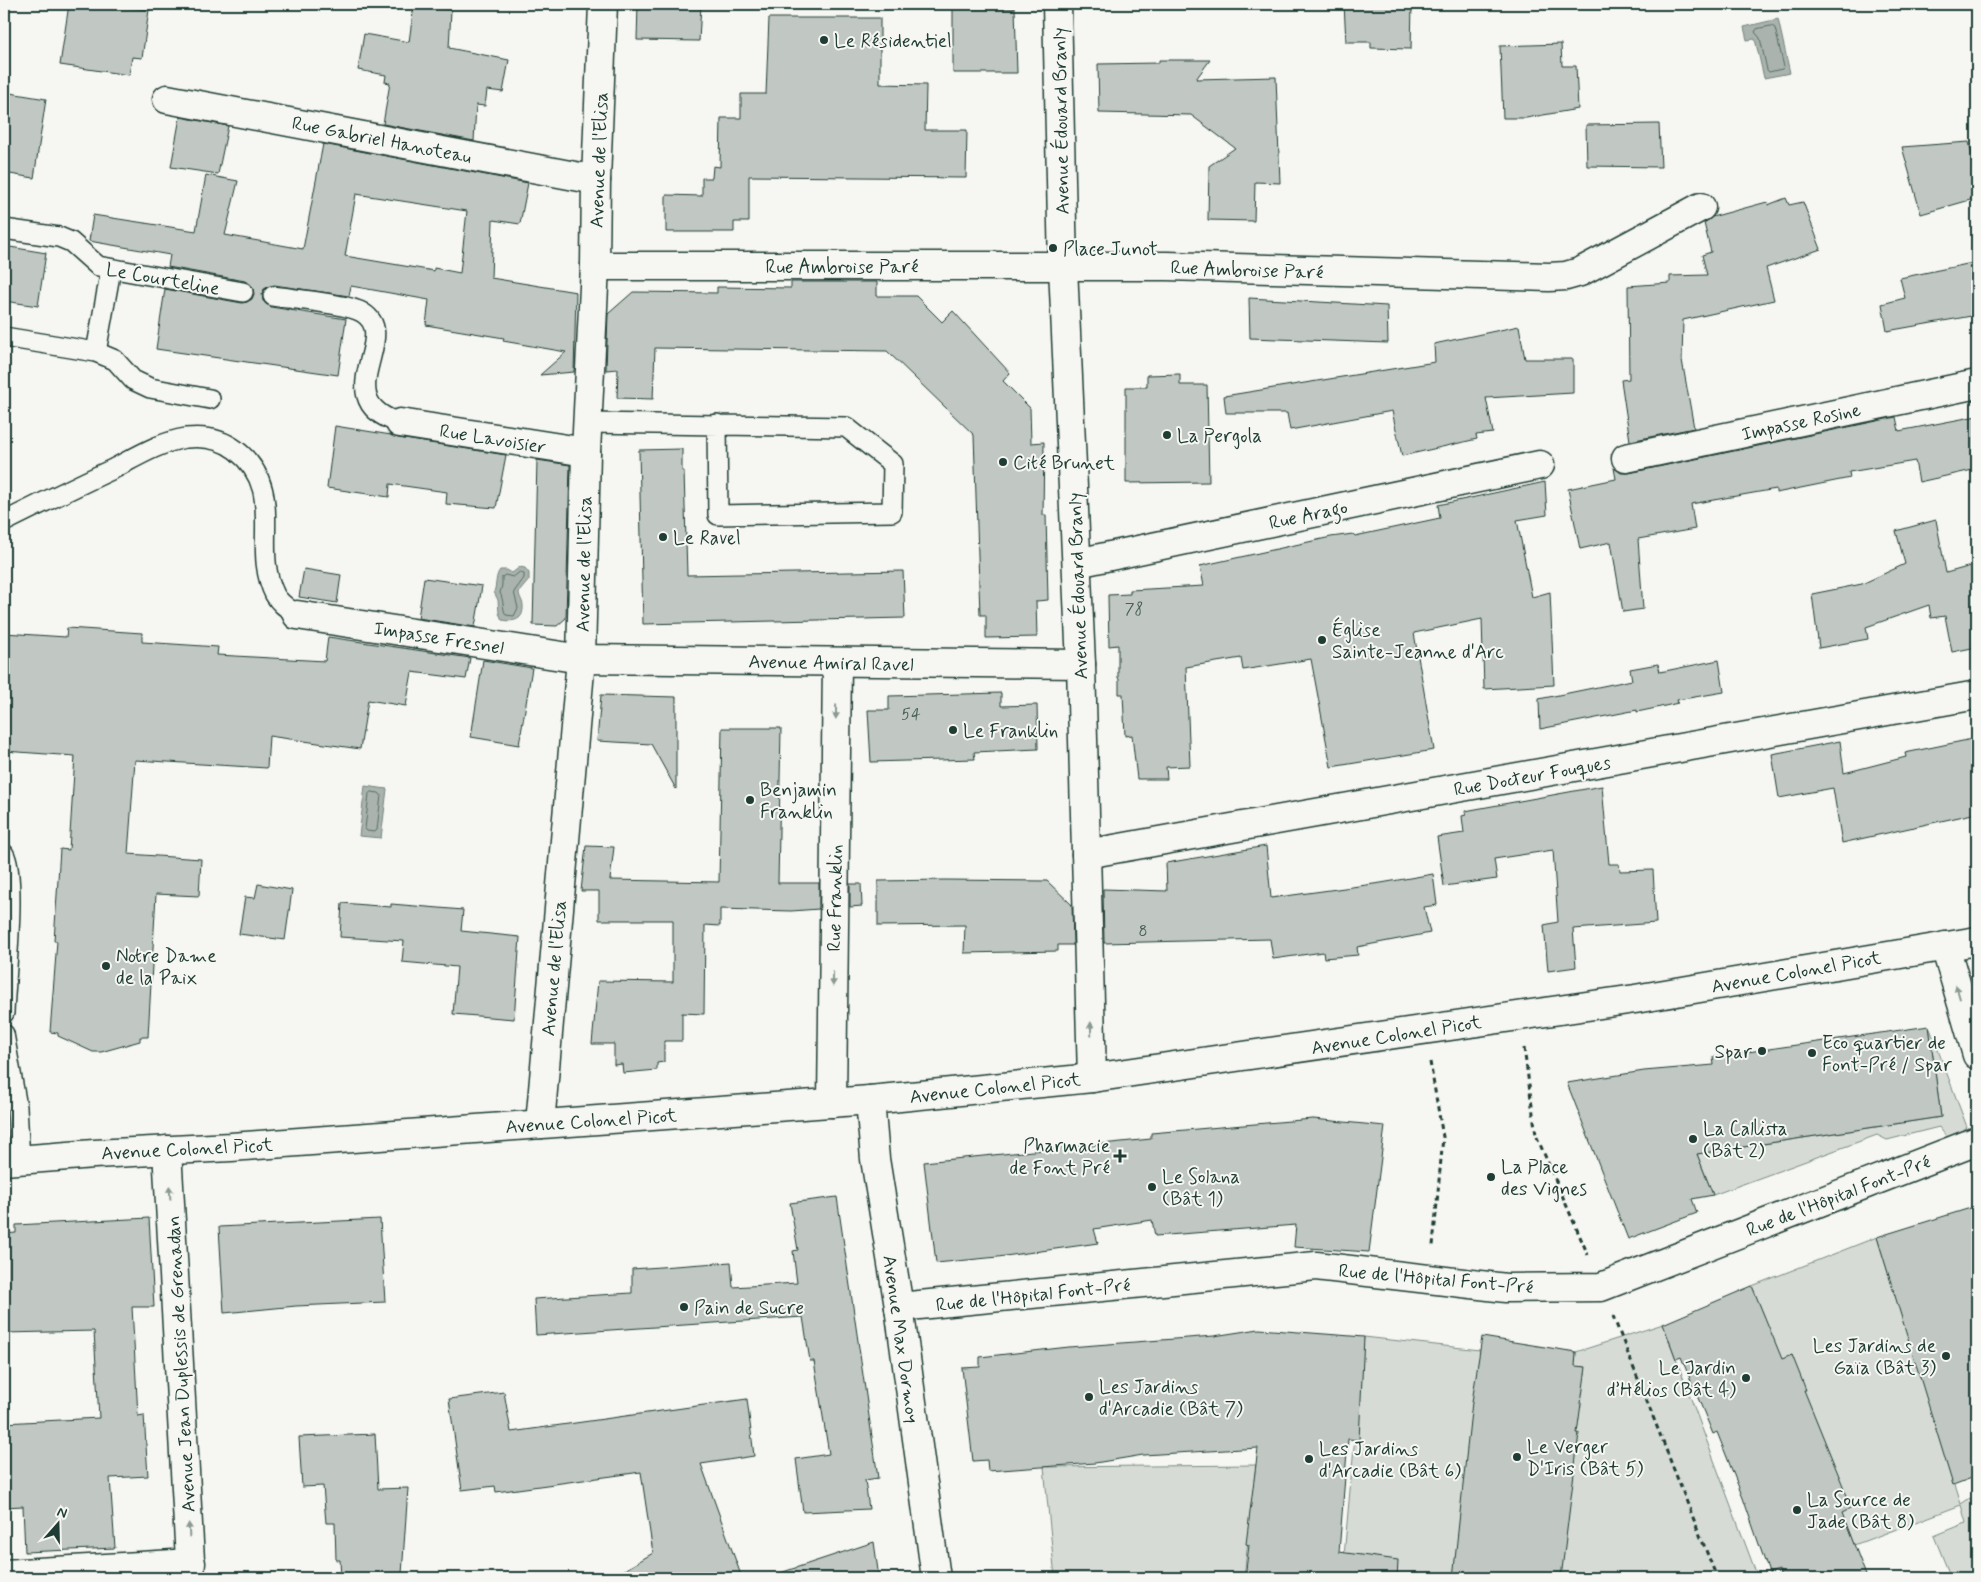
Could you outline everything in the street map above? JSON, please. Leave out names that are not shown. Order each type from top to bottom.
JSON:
[{"type":"street","name":"Avenue de l'Elisa","points":[[540,1124],[581,659],[586,452],[595,266],[596,180],[603,4]]},
{"type":"street","name":"Avenue Édouard Branly","points":[[1057,4],[1063,267],[1081,664],[1092,1078]]},
{"type":"street","name":"Rue Gabriel Hanoteau","points":[[167,99],[596,180]]},
{"type":"street","name":"Rue Ambroise Paré","points":[[595,266],[1167,266],[1549,277],[1566,276],[1599,264],[1701,207]]},
{"type":"street","name":"Impasse Rosine","points":[[1626,458],[1977,384]]},
{"type":"street","name":"Rue Lavoisier","points":[[400,423],[586,452]]},
{"type":"street","name":"Rue Arago","points":[[1076,563],[1540,465]]},
{"type":"street","name":"Impasse Fresnel","points":[[297,615],[581,659]]},
{"type":"street","name":"Avenue Amiral Ravel","points":[[581,659],[1081,664]]},
{"type":"street","name":"Rue Franklin","points":[[832,1103],[837,663]]},
{"type":"street","name":"Rue Docteur Fouques","points":[[1086,854],[1977,695]]},
{"type":"street","name":"Avenue Colonel Picot","points":[[12,1161],[832,1103],[1092,1078],[1635,999],[1977,941]]},
{"type":"street","points":[[1945,946],[1977,1055]]},
{"type":"street","name":"Avenue Max Dormoy","points":[[870,1100],[875,1159],[899,1307],[936,1578]]},
{"type":"street","name":"Rue de l'Hôpital Font-Pré","points":[[899,1307],[1316,1266],[1506,1288],[1601,1287],[1977,1141]]},
{"type":"street","name":"Avenue Jean Duplessis de Grenadan","points":[[167,1150],[191,1571]]},
{"type":"street","points":[[4,1574],[191,1571]]},
{"type":"lane","name":"Le Courteline","points":[[4,229],[59,237],[71,242],[91,262],[98,266],[242,292]]},
{"type":"lane","points":[[96,352],[111,269]]},
{"type":"lane","points":[[273,296],[352,309],[365,313],[375,331],[366,384],[368,401],[376,412],[400,423]]},
{"type":"lane","points":[[4,337],[96,352],[115,360],[133,380],[150,388],[210,399]]},
{"type":"lane","points":[[587,423],[717,424],[846,427],[893,464],[892,512],[718,515],[717,424]]},
{"type":"lane","points":[[4,522],[157,447],[186,438],[206,437],[218,440],[230,445],[240,453],[248,461],[262,484],[265,497],[266,553],[271,586],[276,597],[284,606],[297,615]]},
{"type":"lane","points":[[4,854],[7,859],[10,889],[4,1013]]},
{"type":"lane","points":[[4,1034],[16,1098],[12,1161]]},
{"type":"path","points":[[1520,1016],[1536,1135],[1583,1245]]},
{"type":"path","points":[[1423,1029],[1444,1137],[1432,1250]]},
{"type":"path","points":[[1601,1287],[1717,1578]]},
{"type":"shaded area","points":[[1929,1026],[1967,1127],[1950,1141],[1939,1127],[1887,1140],[1877,1135],[1713,1195],[1697,1154],[1941,1117]]},
{"type":"shaded area","points":[[1877,1237],[1961,1504],[1970,1498],[1977,1518],[1977,1578],[1951,1578],[1934,1536],[1966,1523],[1961,1505],[1854,1545],[1752,1286]]},
{"type":"shaded area","points":[[1663,1324],[1758,1578],[1551,1578],[1576,1352]]},
{"type":"shaded area","points":[[1364,1337],[1480,1350],[1462,1578],[1342,1578]]},
{"type":"shaded area","points":[[1256,1465],[1244,1578],[1055,1578],[1044,1467]]},
{"type":"water","points":[[1778,19],[1790,73],[1764,78],[1755,39],[1747,40],[1744,27]]},
{"type":"water","points":[[520,567],[525,568],[529,573],[529,580],[519,592],[523,604],[523,612],[516,620],[502,620],[499,613],[498,600],[494,592],[497,575],[500,570],[507,570],[512,573]]},
{"type":"water","points":[[365,786],[387,789],[381,838],[359,836]]},
{"type":"building","points":[[69,4],[102,4],[149,10],[142,58],[132,57],[129,75],[60,65]]},
{"type":"building","points":[[638,4],[701,4],[699,41],[637,40]]},
{"type":"building","points":[[1344,4],[1412,4],[1411,49],[1371,48],[1371,42],[1346,42]]},
{"type":"building","points":[[414,5],[451,10],[449,48],[509,60],[503,92],[487,90],[485,106],[476,105],[474,141],[383,124],[390,83],[385,82],[386,75],[358,70],[364,34],[409,42]]},
{"type":"building","points":[[953,8],[1015,8],[1017,73],[953,73]]},
{"type":"building","points":[[769,18],[880,18],[880,84],[926,85],[925,130],[967,130],[966,178],[749,176],[749,222],[734,222],[734,232],[666,232],[666,195],[702,196],[702,178],[712,178],[713,166],[720,167],[721,118],[741,118],[741,94],[766,94]]},
{"type":"building","points":[[1561,44],[1562,66],[1576,66],[1578,109],[1526,118],[1503,118],[1500,46]]},
{"type":"building","points":[[1159,60],[1210,60],[1196,79],[1276,77],[1280,183],[1255,182],[1254,221],[1208,220],[1209,166],[1235,148],[1191,115],[1099,113],[1098,64],[1159,63]]},
{"type":"building","points":[[4,92],[46,99],[34,178],[4,173]]},
{"type":"building","points":[[180,117],[228,126],[218,174],[171,167]]},
{"type":"building","points":[[1659,124],[1661,167],[1587,166],[1586,125]]},
{"type":"building","points":[[1969,142],[1977,176],[1977,198],[1921,214],[1902,147]]},
{"type":"building","points":[[323,144],[528,183],[520,224],[493,220],[491,278],[576,292],[574,372],[540,375],[566,352],[503,341],[504,338],[426,325],[429,300],[351,286],[349,296],[274,285],[264,289],[262,294],[263,301],[271,307],[346,319],[338,375],[156,349],[165,289],[242,303],[252,299],[254,294],[253,288],[245,281],[168,267],[170,255],[89,241],[93,215],[196,231],[206,175],[238,181],[225,235],[303,249]],"holes":[[[356,194],[467,211],[460,273],[434,268],[434,271],[345,256]]]},
{"type":"building","points":[[1786,198],[1789,205],[1803,202],[1821,249],[1766,268],[1774,300],[1683,320],[1682,360],[1694,428],[1630,441],[1621,380],[1629,379],[1628,286],[1670,283],[1670,276],[1707,275],[1702,255],[1711,252],[1704,223],[1712,217],[1767,202],[1768,205]]},
{"type":"building","points":[[4,246],[46,253],[38,306],[4,301]]},
{"type":"building","points":[[1977,262],[1977,315],[1887,331],[1882,304],[1905,298],[1900,278]]},
{"type":"building","name":"Cité Brunet","points":[[791,282],[877,282],[877,296],[916,296],[942,322],[953,311],[1010,373],[1003,381],[1030,408],[1031,443],[1044,442],[1043,515],[1046,515],[1048,600],[1036,601],[1037,637],[986,638],[986,615],[980,615],[974,435],[887,351],[655,348],[653,399],[617,398],[618,369],[606,370],[608,314],[633,292],[717,293],[717,287],[791,288]]},
{"type":"building","points":[[1249,298],[1387,306],[1388,343],[1250,338]]},
{"type":"building","points":[[1519,326],[1525,359],[1573,359],[1573,393],[1486,398],[1493,433],[1476,435],[1477,439],[1402,456],[1392,411],[1290,430],[1287,413],[1226,413],[1224,396],[1435,362],[1434,344]]},
{"type":"building","name":"La Pergola","points":[[1180,374],[1180,385],[1207,385],[1209,482],[1126,483],[1126,387],[1147,387],[1147,375]]},
{"type":"building","points":[[1977,416],[1977,469],[1919,482],[1915,461],[1849,472],[1850,478],[1776,493],[1776,489],[1691,504],[1695,529],[1638,539],[1643,609],[1623,612],[1611,542],[1580,549],[1568,489],[1616,479],[1614,468],[1621,473],[1629,473],[1896,417],[1899,431]]},
{"type":"building","points":[[335,426],[506,455],[496,508],[446,504],[447,492],[390,484],[389,497],[327,488]]},
{"type":"building","name":"Le Ravel","points":[[682,449],[687,575],[903,571],[905,618],[643,624],[639,450]]},
{"type":"building","points":[[537,460],[570,465],[566,618],[557,626],[533,625]]},
{"type":"building","points":[[1545,482],[1547,515],[1517,520],[1532,597],[1550,592],[1554,685],[1484,689],[1482,619],[1414,633],[1434,750],[1331,767],[1311,659],[1243,670],[1241,658],[1186,667],[1190,766],[1166,767],[1167,779],[1137,779],[1132,735],[1125,736],[1123,694],[1119,694],[1118,645],[1109,646],[1108,595],[1130,594],[1130,590],[1204,586],[1200,566],[1331,537],[1353,534],[1355,536],[1440,518],[1438,505]]},
{"type":"building","points":[[1936,520],[1946,573],[1971,566],[1977,603],[1977,647],[1952,652],[1945,616],[1931,618],[1929,605],[1866,627],[1868,639],[1819,648],[1812,594],[1862,584],[1905,564],[1896,531]]},
{"type":"building","points":[[304,569],[341,575],[337,603],[299,597]]},
{"type":"building","points":[[424,578],[482,586],[475,627],[418,618]]},
{"type":"building","points":[[67,628],[142,633],[142,642],[218,647],[217,655],[325,661],[328,637],[470,658],[466,679],[412,672],[406,706],[368,700],[360,749],[269,736],[267,768],[135,760],[128,854],[201,859],[199,896],[156,894],[148,1037],[140,1037],[140,1041],[101,1052],[93,1052],[58,1036],[58,1033],[50,1032],[57,941],[54,941],[60,849],[69,850],[75,756],[4,751],[4,633],[66,637]]},
{"type":"building","points":[[483,660],[532,668],[519,745],[471,737]]},
{"type":"building","points":[[1719,660],[1724,692],[1677,700],[1678,703],[1637,712],[1637,710],[1540,729],[1539,699],[1632,680],[1630,669],[1658,664],[1660,672]]},
{"type":"building","name":"Le Franklin","points":[[1001,693],[1001,706],[1037,705],[1038,749],[974,752],[975,759],[871,762],[868,710],[889,710],[889,696]]},
{"type":"building","points":[[601,695],[676,697],[676,789],[651,744],[597,741]]},
{"type":"building","points":[[722,728],[781,728],[778,883],[819,883],[819,909],[791,911],[720,909],[720,926],[705,925],[704,1014],[682,1013],[682,1041],[664,1041],[664,1062],[657,1063],[657,1070],[623,1073],[622,1064],[614,1065],[614,1044],[592,1044],[598,981],[673,982],[673,920],[599,920],[599,891],[581,891],[586,846],[614,847],[610,880],[719,882]]},
{"type":"building","points":[[1977,738],[1977,813],[1842,843],[1833,788],[1779,798],[1772,754],[1840,741],[1844,773],[1906,757],[1905,753]]},
{"type":"building","points":[[1602,786],[1609,864],[1619,864],[1620,871],[1653,870],[1656,923],[1573,929],[1576,967],[1548,971],[1544,925],[1558,922],[1553,850],[1494,859],[1497,879],[1444,886],[1437,837],[1464,833],[1462,816],[1466,815],[1465,811]]},
{"type":"building","points":[[1266,846],[1271,898],[1433,874],[1437,905],[1424,907],[1430,933],[1357,947],[1358,955],[1324,958],[1323,952],[1273,959],[1270,939],[1104,943],[1103,889],[1167,891],[1166,863]]},
{"type":"building","points":[[878,881],[1047,881],[1072,905],[1073,945],[1058,945],[1058,951],[964,953],[965,925],[878,926]]},
{"type":"building","points":[[258,884],[292,890],[285,940],[239,934],[245,897],[255,898]]},
{"type":"building","points":[[850,884],[861,884],[862,906],[850,907]]},
{"type":"building","points":[[342,903],[391,907],[391,904],[463,910],[461,931],[520,937],[514,1019],[453,1014],[457,967],[402,962],[404,941],[340,937]]},
{"type":"building","name":"La Callista (Bât 2)","points":[[1929,1026],[1941,1117],[1697,1154],[1713,1195],[1692,1199],[1697,1213],[1628,1239],[1567,1083],[1644,1071],[1714,1065],[1713,1057]]},
{"type":"building","name":"Le Solana (Bât 1)","points":[[1313,1119],[1385,1126],[1369,1252],[1294,1247],[1296,1225],[1155,1236],[1152,1220],[1094,1229],[1098,1243],[998,1257],[936,1263],[924,1162],[1151,1139],[1151,1133]]},
{"type":"building","points":[[837,1197],[878,1478],[865,1480],[869,1509],[803,1512],[796,1459],[829,1454],[814,1361],[810,1361],[803,1317],[536,1335],[534,1299],[632,1293],[632,1269],[731,1262],[733,1287],[797,1283],[793,1251],[798,1250],[790,1203]]},
{"type":"building","name":"Les Jardins de Gaïa (Bât 3)","points":[[1977,1206],[1977,1476],[1953,1485],[1877,1237]]},
{"type":"building","points":[[149,1218],[154,1307],[132,1307],[138,1416],[144,1415],[148,1476],[110,1478],[115,1548],[25,1552],[23,1506],[4,1507],[4,1423],[99,1418],[94,1331],[4,1333],[4,1234],[16,1233],[16,1225]]},
{"type":"building","points":[[380,1219],[385,1302],[296,1306],[224,1313],[219,1227]]},
{"type":"building","points":[[1752,1286],[1782,1359],[1792,1355],[1806,1390],[1804,1390],[1852,1508],[1842,1513],[1867,1578],[1781,1578],[1779,1570],[1769,1573],[1743,1498],[1717,1432],[1713,1434],[1681,1357],[1676,1359],[1663,1324]]},
{"type":"building","points":[[1259,1329],[1364,1337],[1359,1440],[1348,1439],[1339,1552],[1398,1560],[1397,1578],[1245,1578],[1249,1545],[1246,1544],[1258,1448],[1143,1455],[1095,1463],[988,1471],[987,1460],[973,1461],[962,1368],[980,1367],[980,1357],[1069,1347],[1214,1336]]},
{"type":"building","name":"Le Verger D'Iris (Bât 5)","points":[[1482,1337],[1576,1352],[1575,1366],[1586,1367],[1561,1578],[1453,1578],[1472,1402]]},
{"type":"building","points":[[504,1392],[511,1432],[747,1399],[754,1456],[701,1464],[742,1578],[611,1578],[653,1553],[641,1472],[496,1492],[495,1486],[462,1490],[449,1399]]},
{"type":"building","points":[[375,1434],[378,1489],[408,1488],[402,1574],[341,1578],[340,1560],[336,1560],[335,1523],[326,1523],[323,1486],[302,1487],[299,1437]]},
{"type":"building","points":[[874,1542],[879,1578],[781,1578],[780,1573]]},
{"type":"place","name":"Le Résidentiel","points":[[824,40]]},
{"type":"place","name":"Place Junot","points":[[1053,248]]},
{"type":"place","name":"La Pergola","points":[[1167,435]]},
{"type":"place","name":"Cité Brunet","points":[[1003,462]]},
{"type":"place","name":"Le Ravel","points":[[663,537]]},
{"type":"place","name":"Église Sainte-Jeanne d'Arc","points":[[1322,640]]},
{"type":"place","name":"Le Franklin","points":[[953,730]]},
{"type":"place","name":"Benjamin Franklin","points":[[750,800]]},
{"type":"place","name":"Notre Dame de la Paix","points":[[106,966]]},
{"type":"place","name":"Spar","points":[[1762,1051]]},
{"type":"place","name":"Eco quartier de Font-Pré / Spar","points":[[1812,1053]]},
{"type":"place","name":"La Callista (Bât 2)","points":[[1693,1139]]},
{"type":"place","name":"Pharmacie de Font Pré","points":[[1120,1156]]},
{"type":"place","name":"La Place des Vignes","points":[[1491,1177]]},
{"type":"place","name":"Le Solana (Bât 1)","points":[[1152,1187]]},
{"type":"place","name":"Pain de Sucre","points":[[684,1307]]},
{"type":"place","name":"Les Jardins de Gaïa (Bât 3)","points":[[1946,1356]]},
{"type":"place","name":"Le Jardin d’Hélios (Bât 4)","points":[[1746,1378]]},
{"type":"place","name":"Les Jardins d'Arcadie (Bât 7)","points":[[1089,1397]]},
{"type":"place","name":"Le Verger D'Iris (Bât 5)","points":[[1517,1457]]},
{"type":"place","name":"Les Jardins d'Arcadie (Bât 6)","points":[[1309,1459]]},
{"type":"place","name":"La Source de Jade (Bât 8)","points":[[1797,1510]]}]
